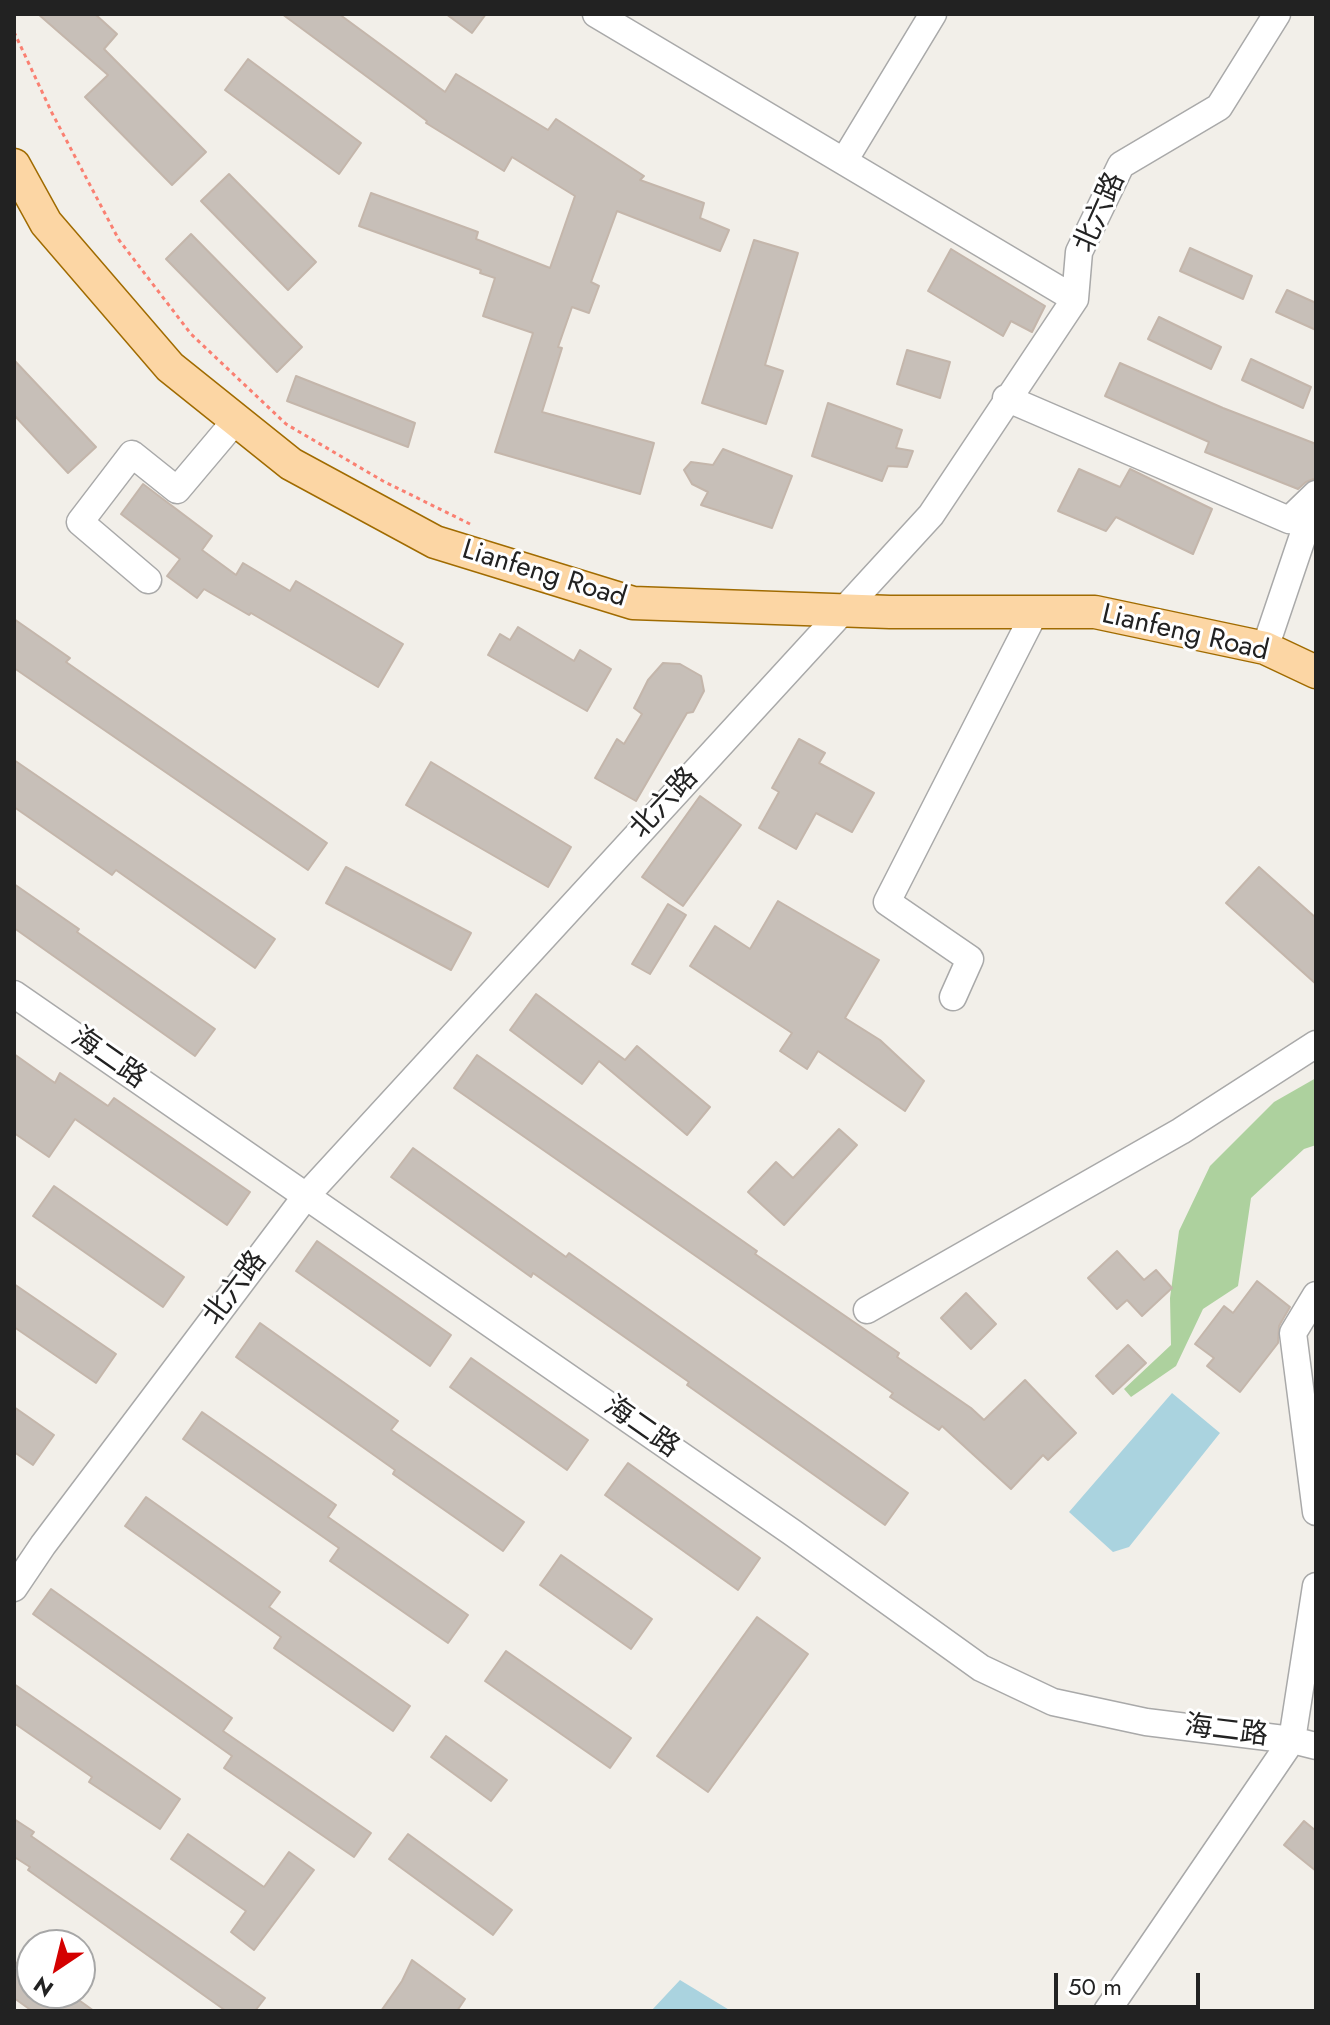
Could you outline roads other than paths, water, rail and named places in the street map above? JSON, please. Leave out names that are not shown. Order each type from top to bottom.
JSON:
[{"type":"main road","name":"Lianfeng Road","points":[[14,165],[46,223],[170,367],[291,464],[435,542],[633,603],[843,610],[1095,612],[1265,648],[1316,672]]},
{"type":"street","points":[[596,14],[1075,299]]},
{"type":"street","points":[[844,161],[933,14]]},
{"type":"street","name":"北六路","points":[[14,1588],[43,1545],[306,1196],[931,515],[1006,398],[1075,299],[1079,252],[1121,165],[1219,107],[1277,14]]},
{"type":"street","points":[[1006,398],[1289,520],[1316,494]]},
{"type":"street","points":[[148,580],[80,522],[132,454],[177,490],[236,420]]},
{"type":"street","points":[[1265,648],[1310,515],[1316,518]]},
{"type":"street","points":[[953,997],[970,959],[887,902],[1035,612]]},
{"type":"street","name":"海二路","points":[[14,994],[793,1533],[981,1668],[1053,1702],[1146,1722],[1304,1743]]},
{"type":"street","points":[[867,1310],[1181,1131],[1316,1044]]},
{"type":"street","points":[[1316,1295],[1293,1333],[1316,1512]]},
{"type":"street","points":[[1107,2011],[1304,1743],[1316,1586]]},
{"type":"water","points":[[1172,1393],[1220,1433],[1129,1547],[1113,1552],[1069,1512]]},
{"type":"water","points":[[680,1980],[731,2011],[651,2011]]}]
